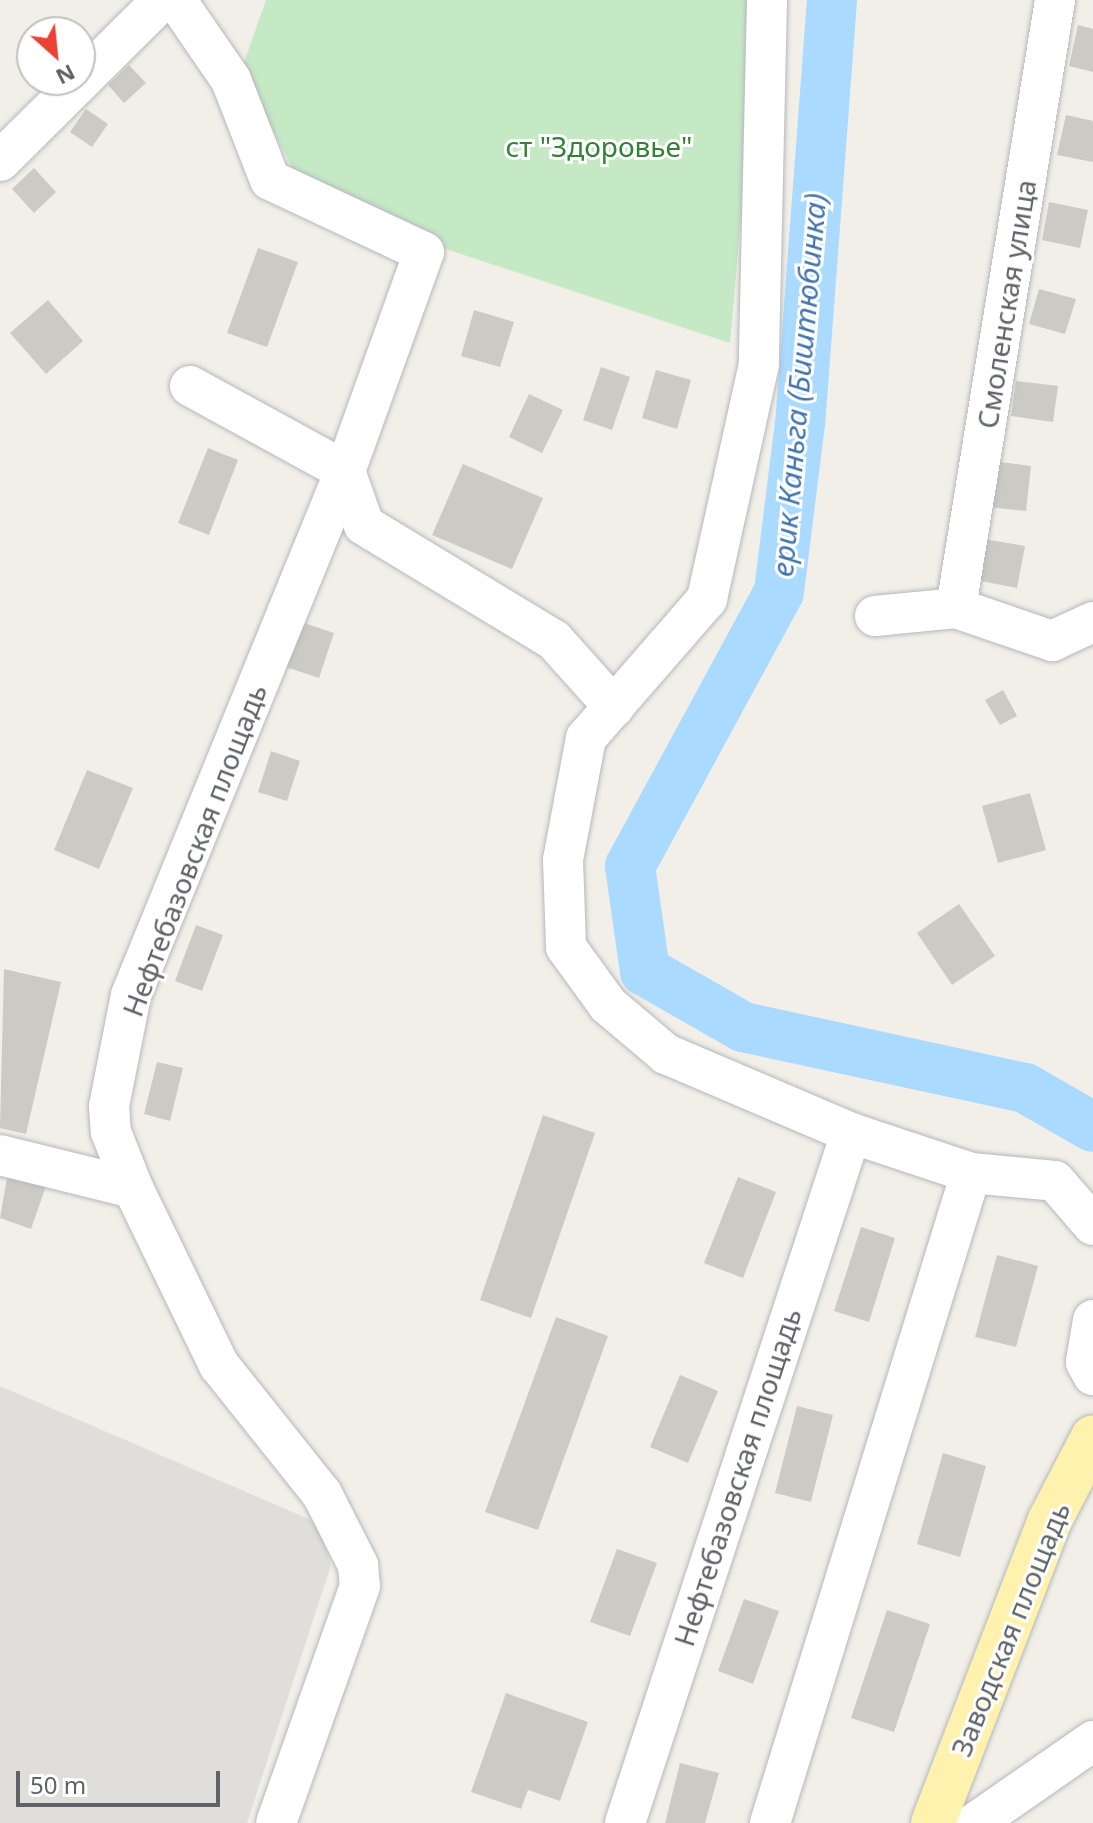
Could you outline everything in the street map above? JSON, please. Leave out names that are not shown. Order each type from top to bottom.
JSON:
[{"type":"main road","name":"Заводская площадь","points":[[933,1823],[1050,1520],[1093,1437]]},
{"type":"street","points":[[0,161],[162,0]]},
{"type":"street","name":"Нефтебазовская площадь","points":[[176,0],[231,80],[270,180],[424,252],[345,471],[131,995],[109,1106],[111,1132],[133,1188],[219,1365],[322,1494],[358,1565],[360,1586],[276,1823]]},
{"type":"street","points":[[767,0],[759,364],[707,599],[586,738],[563,860],[566,947],[608,1005],[666,1054],[851,1133],[971,1173],[1055,1181],[1093,1225]]},
{"type":"street","name":"Смоленская улица","points":[[956,608],[1055,0]]},
{"type":"street","points":[[190,386],[345,471],[364,525],[554,640],[614,707]]},
{"type":"street","points":[[875,616],[956,608],[1052,641],[1093,622]]},
{"type":"street","name":"Нефтебазовская площадь","points":[[625,1823],[851,1133]]},
{"type":"street","points":[[0,1155],[133,1188]]},
{"type":"street","points":[[770,1823],[971,1173]]},
{"type":"street","points":[[1093,1320],[1086,1362],[1093,1375]]},
{"type":"street","points":[[975,1823],[1042,1780],[1093,1741]]},
{"type":"shaded area","points":[[0,1386],[318,1523],[331,1565],[247,1823],[0,1823]]},
{"type":"green space","name":"ст \"Здоровье\"","points":[[266,0],[760,0],[730,343],[310,204],[242,68]]},
{"type":"building","points":[[1078,25],[1093,29],[1093,72],[1069,66]]},
{"type":"building","points":[[129,65],[146,83],[124,103],[108,85]]},
{"type":"building","points":[[86,109],[108,124],[92,147],[70,132]]},
{"type":"building","points":[[1066,115],[1093,121],[1093,162],[1057,155]]},
{"type":"building","points":[[34,168],[56,192],[34,213],[12,189]]},
{"type":"building","points":[[1049,202],[1088,210],[1080,248],[1042,240]]},
{"type":"building","points":[[258,248],[298,262],[267,347],[227,333]]},
{"type":"building","points":[[1039,289],[1076,299],[1065,334],[1029,324]]},
{"type":"building","points":[[48,300],[83,341],[46,374],[10,333]]},
{"type":"building","points":[[474,310],[514,322],[500,367],[461,356]]},
{"type":"building","points":[[601,367],[630,377],[612,430],[583,420]]},
{"type":"building","points":[[656,370],[691,380],[677,429],[642,418]]},
{"type":"building","points":[[1016,381],[1058,386],[1053,422],[1011,416]]},
{"type":"building","points":[[529,394],[563,410],[542,453],[509,437]]},
{"type":"building","points":[[208,448],[238,460],[209,535],[178,523]]},
{"type":"building","points":[[992,461],[1031,466],[1026,511],[987,507]]},
{"type":"building","points":[[463,464],[543,498],[512,569],[432,535]]},
{"type":"building","points":[[984,539],[1025,546],[1017,588],[976,580]]},
{"type":"building","points":[[301,622],[334,633],[319,678],[286,667]]},
{"type":"building","points":[[1003,690],[1017,716],[1000,725],[985,700]]},
{"type":"building","points":[[271,751],[300,761],[287,801],[258,792]]},
{"type":"building","points":[[87,770],[133,788],[99,869],[54,850]]},
{"type":"building","points":[[1030,793],[1046,850],[998,863],[982,806]]},
{"type":"building","points":[[959,904],[995,956],[952,985],[917,933]]},
{"type":"building","points":[[196,925],[223,935],[202,991],[175,981]]},
{"type":"building","points":[[4,969],[61,982],[26,1134],[0,1128]]},
{"type":"building","points":[[157,1062],[183,1068],[170,1121],[144,1114]]},
{"type":"building","points":[[543,1115],[595,1133],[531,1318],[480,1300]]},
{"type":"building","points":[[8,1172],[46,1186],[31,1229],[0,1218]]},
{"type":"building","points":[[738,1177],[776,1192],[743,1278],[704,1263]]},
{"type":"building","points":[[861,1227],[895,1238],[869,1322],[834,1311]]},
{"type":"building","points":[[997,1255],[1038,1266],[1016,1347],[975,1337]]},
{"type":"building","points":[[556,1317],[608,1336],[538,1530],[485,1512]]},
{"type":"building","points":[[680,1375],[718,1391],[688,1463],[650,1447]]},
{"type":"building","points":[[797,1406],[833,1415],[811,1502],[775,1493]]},
{"type":"building","points":[[943,1453],[986,1466],[960,1557],[917,1544]]},
{"type":"building","points":[[617,1549],[657,1563],[630,1636],[590,1622]]},
{"type":"building","points":[[744,1599],[779,1611],[753,1684],[718,1671]]},
{"type":"building","points":[[887,1610],[930,1624],[894,1732],[851,1718]]},
{"type":"building","points":[[506,1693],[588,1722],[560,1801],[528,1790],[521,1809],[471,1792]]},
{"type":"building","points":[[680,1763],[719,1773],[705,1823],[665,1823]]},
{"type":"waterway","name":"ерик Каньга (Биштюбинка)","points":[[832,0],[800,423],[779,592],[630,866],[645,971],[743,1027],[1025,1088],[1093,1127]]}]
